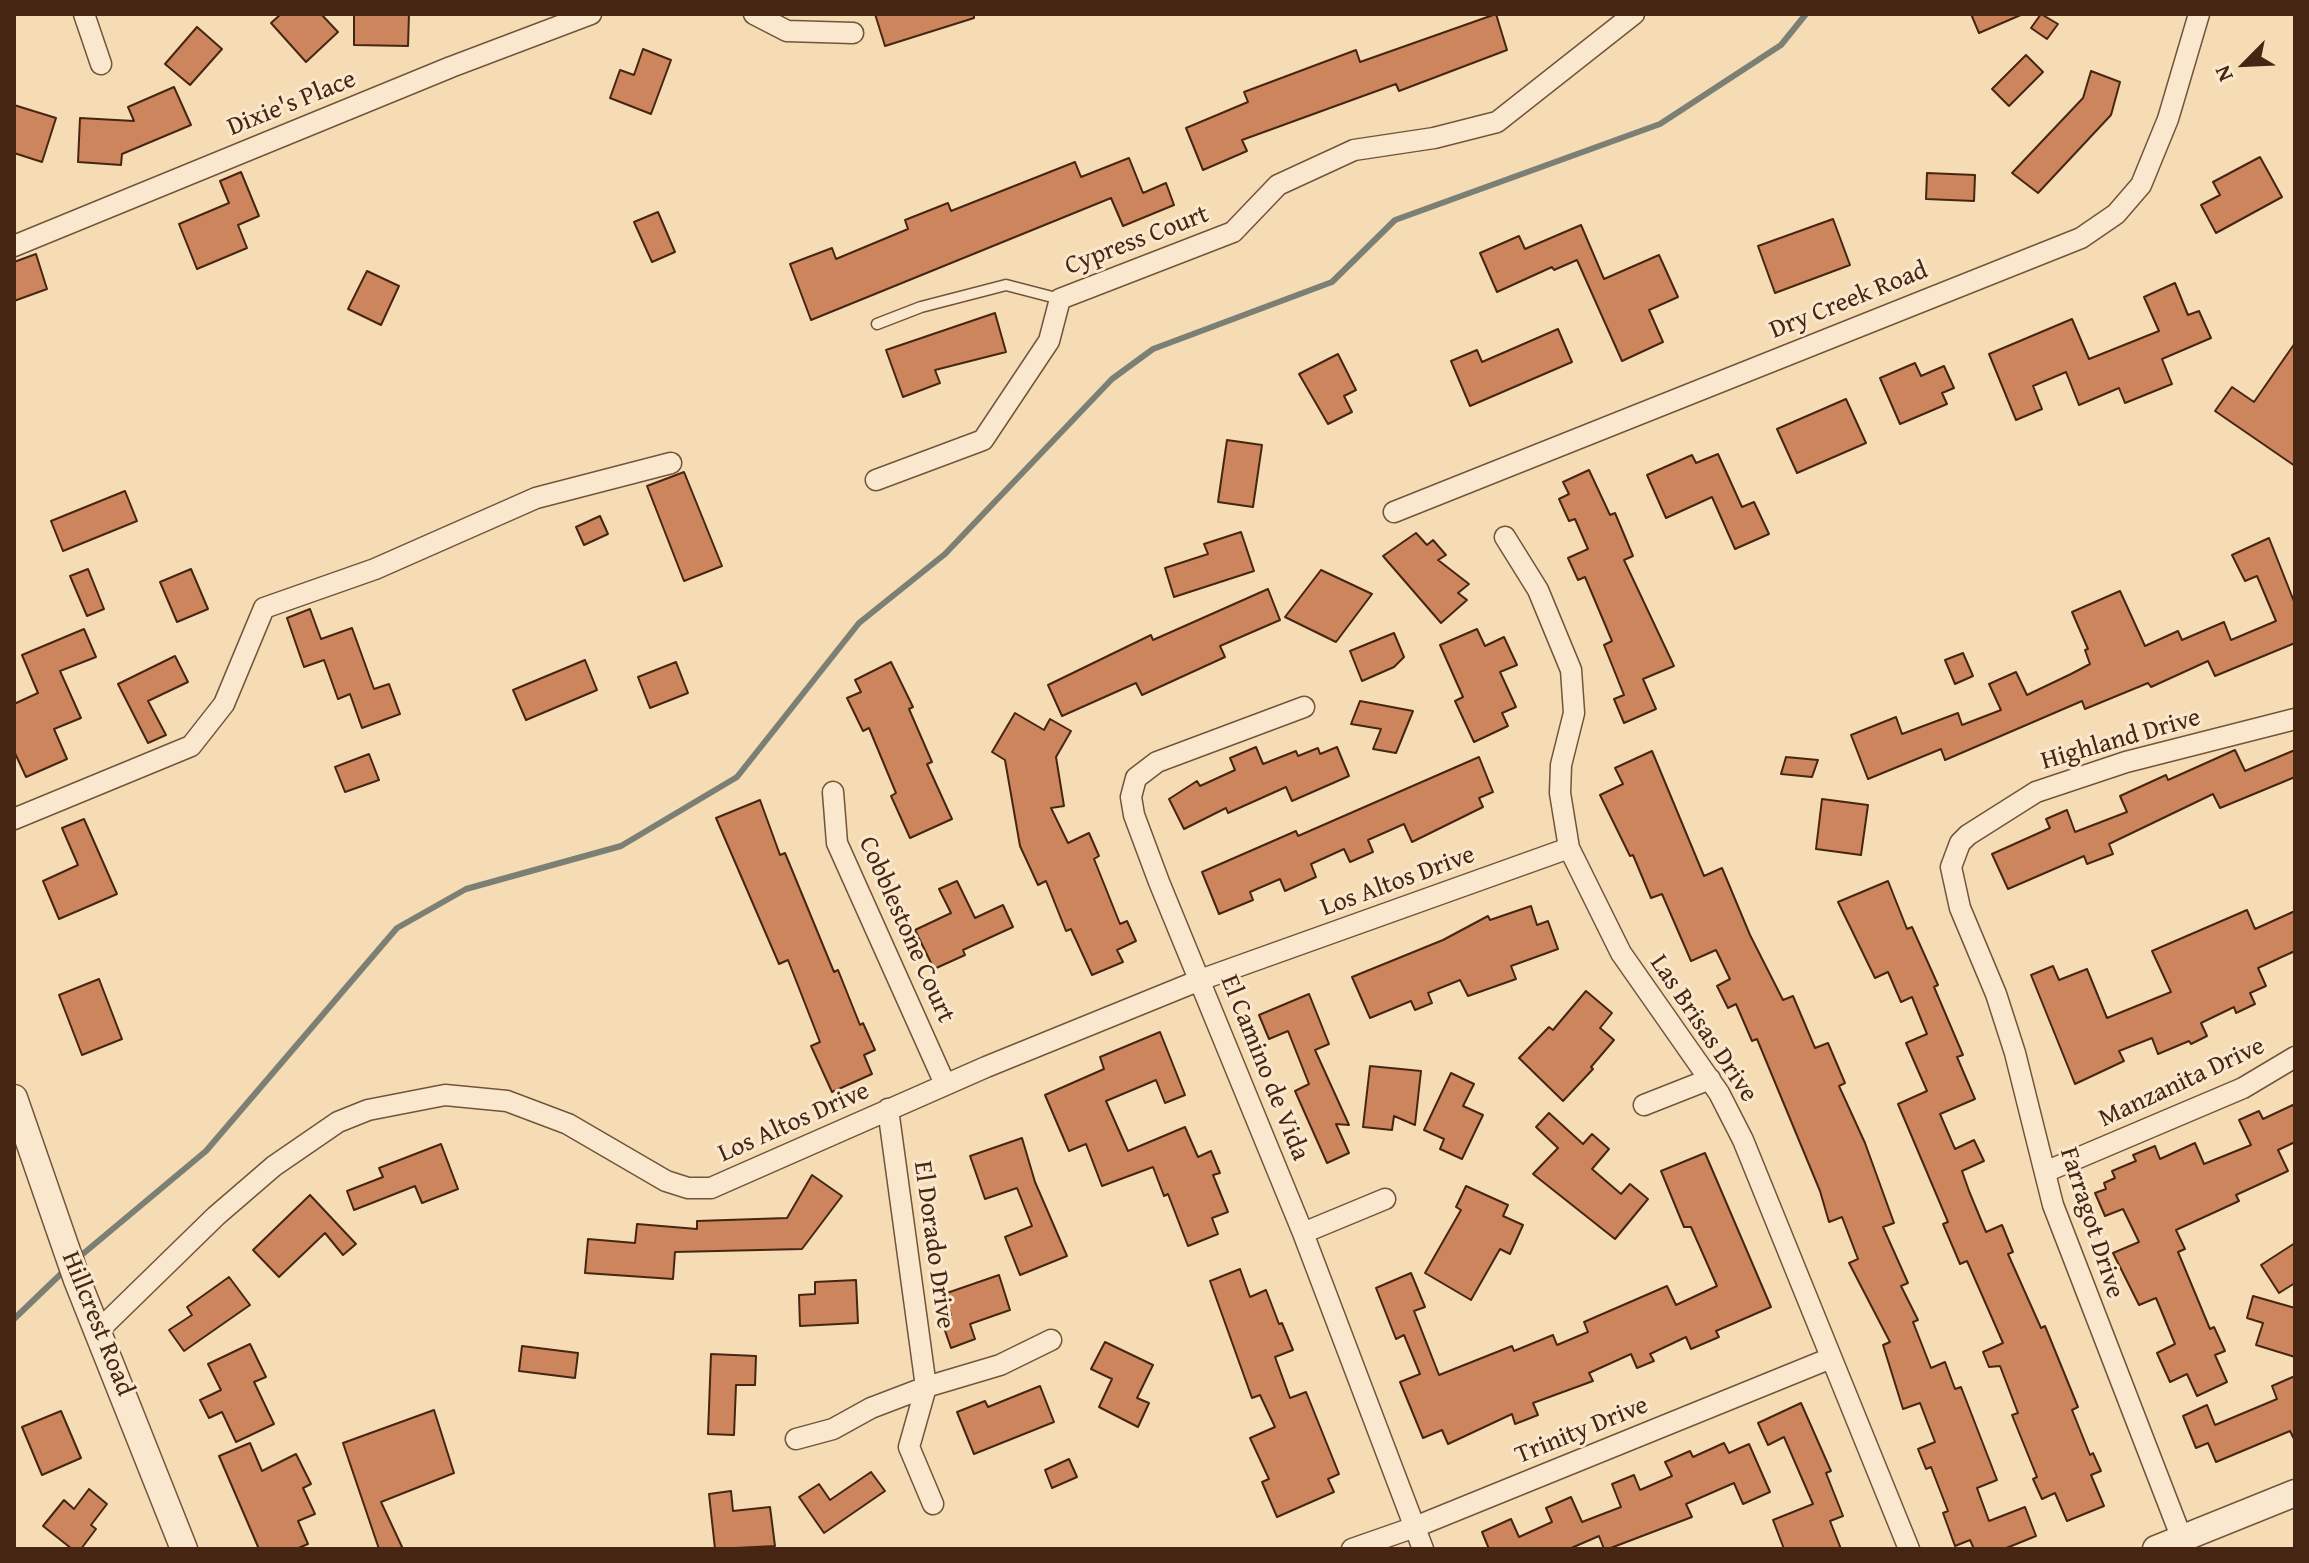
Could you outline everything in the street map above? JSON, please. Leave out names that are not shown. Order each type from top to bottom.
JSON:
[{"type":"street","points":[[84,14],[101,64]]},
{"type":"street","name":"Dixie's Place","points":[[14,246],[436,73],[591,14]]},
{"type":"street","points":[[754,14],[787,31],[853,33]]},
{"type":"street","name":"Cypress Court","points":[[876,480],[983,440],[1049,341],[1060,299],[1233,232],[1278,185],[1309,174],[1354,150],[1434,138],[1497,122],[1634,14]]},
{"type":"street","name":"Dry Creek Road","points":[[1394,512],[2081,238],[2116,214],[2141,185],[2168,119],[2199,14]]},
{"type":"street","points":[[14,819],[191,746],[224,704],[264,608],[375,569],[536,498],[671,463]]},
{"type":"street","name":"Las Brisas Drive","points":[[1505,537],[1538,590],[1571,670],[1574,713],[1561,765],[1560,793],[1569,848],[1621,953],[1710,1079],[1743,1140],[1909,1549]]},
{"type":"street","name":"El Camino de Vida","points":[[1304,707],[1147,767],[1132,786],[1134,815],[1303,1233],[1423,1549]]},
{"type":"street","name":"Highland Drive","points":[[1965,919],[1951,875],[1953,858],[1960,843],[2036,792],[2126,762],[2295,719]]},
{"type":"street","name":"Cobblestone Court","points":[[833,792],[837,843],[945,1084]]},
{"type":"street","name":"Los Altos Drive","points":[[97,1332],[216,1216],[274,1166],[338,1122],[368,1110],[445,1095],[507,1101],[568,1124],[666,1181],[701,1189],[723,1185],[945,1084],[1200,980],[1569,848]]},
{"type":"street","name":"Farragot Drive","points":[[1965,919],[1996,994],[2015,1053],[2045,1172],[2074,1266],[2182,1539]]},
{"type":"street","name":"Manzanita Drive","points":[[2045,1172],[2243,1088],[2295,1057]]},
{"type":"street","points":[[1644,1105],[1710,1079]]},
{"type":"street","name":"Hillcrest Road","points":[[14,1098],[97,1332],[184,1549]]},
{"type":"street","name":"El Dorado Drive","points":[[888,1109],[926,1387],[909,1447],[933,1504]]},
{"type":"street","points":[[1303,1233],[1385,1199]]},
{"type":"street","points":[[796,1439],[833,1429],[871,1408],[926,1387],[1000,1365],[1051,1340]]},
{"type":"street","name":"Trinity Drive","points":[[1352,1549],[1415,1527],[1831,1358]]},
{"type":"street","points":[[2156,1549],[2295,1493]]},
{"type":"lane","points":[[877,324],[921,307],[1006,285],[1060,299]]},
{"type":"building","points":[[281,14],[321,14],[338,32],[306,62],[271,23]]},
{"type":"building","points":[[354,14],[409,14],[408,46],[354,45]]},
{"type":"building","points":[[875,14],[974,14],[974,18],[885,46]]},
{"type":"building","points":[[1496,14],[1507,50],[1399,91],[1396,84],[1242,140],[1247,151],[1203,170],[1186,128],[1248,102],[1244,92],[1356,50],[1360,62]]},
{"type":"building","points":[[1971,14],[2023,14],[1979,33]]},
{"type":"building","points":[[2041,14],[2058,24],[2047,39],[2031,28]]},
{"type":"building","points":[[197,27],[222,49],[190,85],[165,64]]},
{"type":"building","points":[[643,49],[671,60],[651,114],[610,98],[620,70],[634,75]]},
{"type":"building","points":[[2026,55],[2043,72],[2009,106],[1992,89]]},
{"type":"building","points":[[2091,71],[2120,82],[2111,115],[2038,193],[2012,173],[2083,98]]},
{"type":"building","points":[[174,87],[191,125],[122,154],[121,165],[78,162],[80,118],[134,121],[128,107]]},
{"type":"building","points":[[14,105],[56,118],[42,162],[14,153]]},
{"type":"building","points":[[2260,157],[2282,197],[2216,233],[2201,205],[2220,195],[2213,182]]},
{"type":"building","points":[[1129,158],[1143,193],[1166,183],[1174,205],[1123,226],[1111,198],[811,320],[790,264],[832,248],[836,259],[908,229],[905,220],[948,203],[951,211],[1075,162],[1081,177]]},
{"type":"building","points":[[241,172],[259,216],[238,225],[247,248],[197,269],[179,224],[229,203],[220,181]]},
{"type":"building","points":[[1927,173],[1975,175],[1974,201],[1926,199]]},
{"type":"building","points":[[658,212],[675,252],[652,262],[634,222]]},
{"type":"building","points":[[1833,219],[1850,265],[1775,293],[1758,246]]},
{"type":"building","points":[[1581,225],[1604,279],[1659,255],[1678,297],[1649,310],[1663,342],[1622,361],[1577,260],[1554,270],[1552,267],[1497,292],[1480,253],[1519,236],[1525,249]]},
{"type":"building","points":[[36,254],[47,289],[14,301],[14,262]]},
{"type":"building","points":[[367,271],[399,286],[381,325],[348,309]]},
{"type":"building","points":[[2175,283],[2188,315],[2199,311],[2211,338],[2162,359],[2172,384],[2125,403],[2119,388],[2079,405],[2066,372],[2033,386],[2042,409],[2016,420],[1989,354],[2072,319],[2089,359],[2159,331],[2144,297]]},
{"type":"building","points":[[995,313],[1006,352],[935,370],[940,383],[903,397],[886,350]]},
{"type":"building","points":[[1558,329],[1572,362],[1470,406],[1451,361],[1477,350],[1482,362]]},
{"type":"building","points":[[2295,343],[2295,466],[2215,411],[2232,387],[2254,402]]},
{"type":"building","points":[[1338,354],[1356,390],[1344,396],[1352,412],[1328,424],[1299,374]]},
{"type":"building","points":[[1915,363],[1921,376],[1944,366],[1954,388],[1942,393],[1947,404],[1900,424],[1880,378]]},
{"type":"building","points":[[1846,399],[1866,443],[1797,473],[1777,429]]},
{"type":"building","points":[[1227,440],[1262,445],[1253,507],[1218,502]]},
{"type":"building","points":[[1718,454],[1742,507],[1754,502],[1769,534],[1735,549],[1712,497],[1666,518],[1647,475],[1692,455],[1696,463]]},
{"type":"building","points":[[1589,470],[1610,515],[1615,513],[1633,556],[1624,560],[1674,666],[1643,679],[1656,709],[1624,723],[1614,699],[1624,695],[1604,645],[1612,641],[1585,577],[1578,580],[1568,558],[1588,549],[1575,519],[1569,521],[1559,499],[1569,494],[1563,482]]},
{"type":"building","points":[[684,472],[722,566],[684,581],[647,486]]},
{"type":"building","points":[[125,491],[137,521],[63,551],[51,521]]},
{"type":"building","points":[[600,516],[608,534],[584,545],[576,527]]},
{"type":"building","points":[[1241,532],[1254,571],[1174,597],[1165,568],[1208,554],[1204,544]]},
{"type":"building","points":[[1416,533],[1427,545],[1433,540],[1446,555],[1438,560],[1469,584],[1458,593],[1467,600],[1441,623],[1383,556]]},
{"type":"building","points":[[2269,538],[2295,604],[2295,643],[2215,676],[2208,661],[2151,687],[2148,683],[2085,709],[2082,701],[1945,760],[1941,749],[1868,779],[1851,735],[1896,717],[1902,734],[1958,713],[1962,725],[2001,710],[1989,684],[2016,672],[2027,695],[2090,664],[2085,650],[2088,649],[2072,612],[2120,591],[2145,646],[2178,631],[2182,640],[2224,622],[2231,640],[2276,621],[2257,576],[2245,581],[2232,555]]},
{"type":"building","points":[[88,569],[104,609],[87,616],[70,576]]},
{"type":"building","points":[[191,569],[208,609],[177,622],[160,582]]},
{"type":"building","points":[[1321,570],[1372,594],[1336,642],[1285,617]]},
{"type":"building","points":[[1268,589],[1280,620],[1220,646],[1225,657],[1142,695],[1136,683],[1062,716],[1048,685],[1151,635],[1153,640]]},
{"type":"building","points":[[310,609],[321,639],[352,628],[374,689],[389,684],[400,714],[362,728],[350,694],[338,699],[324,660],[304,667],[287,618]]},
{"type":"building","points":[[84,629],[96,657],[60,671],[81,718],[54,729],[67,759],[26,777],[14,751],[14,704],[38,693],[22,655]]},
{"type":"building","points":[[1477,629],[1485,646],[1504,637],[1517,665],[1500,672],[1516,707],[1502,713],[1508,726],[1474,742],[1455,701],[1463,697],[1440,645]]},
{"type":"building","points":[[1394,633],[1404,657],[1394,667],[1362,681],[1350,651]]},
{"type":"building","points":[[1963,653],[1973,676],[1955,684],[1945,660]]},
{"type":"building","points":[[175,656],[188,682],[148,701],[166,735],[148,743],[118,684]]},
{"type":"building","points":[[585,660],[597,690],[526,720],[513,690]]},
{"type":"building","points":[[676,662],[688,693],[650,708],[638,677]]},
{"type":"building","points":[[891,662],[913,707],[909,709],[932,762],[927,764],[952,819],[910,838],[891,796],[896,793],[869,728],[863,731],[847,698],[861,692],[855,680]]},
{"type":"building","points":[[1360,701],[1413,711],[1396,753],[1373,749],[1381,729],[1351,724]]},
{"type":"building","points":[[1015,713],[1044,730],[1050,719],[1071,731],[1056,757],[1064,806],[1051,808],[1068,843],[1089,833],[1099,856],[1094,859],[1120,924],[1127,921],[1136,941],[1117,950],[1123,962],[1092,975],[1071,929],[1066,931],[1046,881],[1038,885],[1020,846],[1005,760],[992,752]]},
{"type":"building","points":[[1256,747],[1263,764],[1296,751],[1298,756],[1318,748],[1320,754],[1337,747],[1349,776],[1292,801],[1286,787],[1228,813],[1226,808],[1184,829],[1169,799],[1197,781],[1200,786],[1235,770],[1230,758]]},
{"type":"building","points":[[2235,750],[2245,771],[2295,750],[2295,777],[2220,808],[2213,794],[2109,844],[2113,854],[2087,864],[2084,856],[2008,889],[1992,854],[2050,828],[2046,819],[2067,810],[2075,832],[2127,812],[2120,796],[2166,775],[2168,780]]},
{"type":"building","points":[[1652,751],[1704,876],[1722,868],[1750,935],[1783,1000],[1793,996],[1815,1048],[1828,1043],[1845,1083],[1839,1086],[1865,1143],[1894,1223],[1883,1227],[1908,1283],[1901,1286],[1918,1320],[1913,1322],[1931,1368],[1945,1362],[1955,1389],[1961,1387],[1997,1480],[1977,1488],[1989,1521],[2025,1507],[2036,1536],[2004,1549],[1974,1549],[1970,1540],[1955,1546],[1943,1513],[1948,1511],[1931,1467],[1926,1469],[1918,1449],[1935,1442],[1920,1403],[1903,1409],[1883,1345],[1890,1342],[1849,1263],[1858,1259],[1842,1217],[1829,1222],[1820,1191],[1757,1039],[1752,1041],[1736,1004],[1728,1008],[1717,986],[1730,979],[1716,950],[1691,961],[1662,894],[1651,898],[1633,855],[1630,856],[1600,795],[1623,784],[1615,768]]},
{"type":"building","points":[[369,754],[379,780],[345,792],[335,767]]},
{"type":"building","points":[[1479,757],[1493,792],[1479,798],[1483,807],[1412,842],[1404,824],[1368,840],[1373,852],[1350,862],[1344,849],[1311,864],[1316,877],[1285,891],[1280,879],[1250,892],[1253,900],[1219,914],[1202,872],[1296,831],[1298,836]]},
{"type":"building","points":[[1786,757],[1818,760],[1812,777],[1781,774]]},
{"type":"building","points":[[1822,799],[1868,805],[1861,855],[1816,849]]},
{"type":"building","points":[[760,800],[780,855],[785,853],[834,972],[838,970],[860,1025],[863,1023],[875,1050],[864,1055],[872,1074],[832,1092],[811,1046],[820,1042],[788,960],[779,964],[716,818]]},
{"type":"building","points":[[84,819],[117,894],[59,919],[43,881],[78,865],[62,828]]},
{"type":"building","points":[[957,881],[975,918],[1003,905],[1013,927],[963,950],[965,955],[934,969],[915,930],[951,913],[939,889]]},
{"type":"building","points":[[1888,881],[1907,929],[1912,927],[1938,985],[1934,987],[1963,1055],[1957,1057],[1975,1099],[1940,1114],[1955,1149],[1974,1140],[1984,1161],[1962,1171],[1969,1191],[1986,1232],[2002,1225],[2013,1252],[2008,1254],[2041,1328],[2045,1326],[2078,1407],[2072,1410],[2090,1455],[2093,1453],[2101,1471],[2091,1475],[2104,1506],[2067,1521],[2055,1493],[2042,1499],[2033,1479],[2037,1477],[2012,1415],[2018,1413],[2000,1366],[1989,1367],[1983,1352],[2003,1343],[1967,1261],[1960,1264],[1943,1224],[1948,1222],[1898,1104],[1927,1091],[1906,1043],[1927,1034],[1912,997],[1901,1002],[1888,972],[1875,978],[1838,902]]},
{"type":"building","points":[[1531,906],[1537,925],[1548,921],[1558,949],[1511,966],[1516,979],[1468,996],[1460,980],[1428,993],[1432,1003],[1415,1010],[1411,1001],[1370,1018],[1352,977],[1443,940],[1488,916],[1490,920]]},
{"type":"building","points":[[2247,910],[2255,929],[2295,911],[2295,951],[2258,968],[2266,986],[2250,993],[2255,1004],[2236,1013],[2234,1007],[2201,1023],[2207,1036],[2191,1044],[2189,1041],[2158,1054],[2152,1038],[2119,1051],[2124,1061],[2075,1084],[2031,975],[2053,966],[2059,980],[2087,969],[2107,1018],[2171,992],[2152,951]]},
{"type":"building","points":[[99,979],[122,1039],[82,1055],[59,995]]},
{"type":"building","points":[[1586,991],[1612,1013],[1600,1028],[1614,1040],[1591,1067],[1593,1069],[1563,1101],[1519,1058],[1549,1027],[1553,1030]]},
{"type":"building","points":[[1309,994],[1329,1044],[1315,1050],[1349,1125],[1336,1124],[1349,1153],[1327,1163],[1295,1091],[1309,1084],[1288,1031],[1269,1039],[1259,1015]]},
{"type":"building","points":[[1160,1032],[1185,1095],[1165,1103],[1156,1080],[1106,1101],[1128,1151],[1185,1127],[1198,1157],[1211,1151],[1220,1173],[1213,1175],[1228,1212],[1212,1218],[1218,1234],[1188,1246],[1168,1194],[1164,1196],[1153,1167],[1102,1186],[1086,1144],[1069,1151],[1045,1095],[1104,1069],[1100,1057]]},
{"type":"building","points":[[1370,1066],[1421,1071],[1415,1125],[1394,1116],[1392,1130],[1363,1127]]},
{"type":"building","points":[[1451,1073],[1474,1084],[1463,1106],[1483,1115],[1462,1159],[1440,1149],[1444,1139],[1424,1130]]},
{"type":"building","points":[[2295,1104],[2295,1142],[2278,1150],[2288,1171],[2236,1195],[2239,1201],[2176,1230],[2185,1249],[2178,1252],[2210,1329],[2214,1327],[2225,1351],[2215,1355],[2227,1382],[2197,1396],[2187,1374],[2170,1382],[2157,1353],[2175,1344],[2156,1298],[2139,1305],[2113,1253],[2139,1242],[2123,1209],[2105,1216],[2095,1193],[2106,1189],[2104,1183],[2115,1178],[2112,1171],[2136,1161],[2133,1155],[2155,1146],[2160,1159],[2195,1143],[2204,1164],[2251,1145],[2239,1120],[2259,1111],[2263,1119]]},
{"type":"building","points":[[1549,1113],[1583,1144],[1592,1134],[1609,1149],[1592,1169],[1621,1194],[1630,1184],[1648,1199],[1615,1239],[1533,1174],[1558,1148],[1536,1127]]},
{"type":"building","points":[[1022,1138],[1035,1182],[1067,1256],[1020,1275],[1005,1237],[1032,1226],[1017,1188],[985,1199],[970,1156]]},
{"type":"building","points":[[441,1144],[458,1189],[422,1203],[415,1186],[354,1210],[347,1191],[383,1177],[379,1168]]},
{"type":"building","points":[[1705,1153],[1771,1307],[1716,1331],[1719,1337],[1691,1349],[1686,1337],[1650,1354],[1654,1361],[1637,1368],[1631,1354],[1589,1373],[1593,1381],[1533,1403],[1538,1415],[1515,1424],[1512,1414],[1448,1444],[1442,1430],[1423,1438],[1400,1382],[1420,1374],[1404,1335],[1396,1339],[1376,1288],[1411,1273],[1425,1307],[1414,1311],[1439,1375],[1512,1346],[1514,1351],[1553,1335],[1557,1345],[1588,1332],[1584,1322],[1667,1286],[1676,1305],[1717,1286],[1691,1227],[1684,1227],[1661,1171]]},
{"type":"building","points":[[812,1175],[842,1196],[802,1249],[675,1252],[673,1279],[585,1273],[588,1239],[635,1243],[637,1224],[697,1229],[697,1221],[787,1218]]},
{"type":"building","points":[[1466,1186],[1508,1205],[1503,1216],[1523,1225],[1510,1254],[1500,1249],[1471,1300],[1425,1273],[1461,1210],[1456,1207]]},
{"type":"building","points":[[310,1195],[356,1244],[343,1255],[325,1233],[279,1277],[253,1250]]},
{"type":"building","points":[[2295,1243],[2295,1283],[2279,1293],[2261,1265]]},
{"type":"building","points":[[1240,1269],[1250,1297],[1266,1290],[1279,1324],[1282,1323],[1293,1350],[1275,1357],[1290,1398],[1306,1392],[1339,1474],[1328,1479],[1334,1492],[1277,1517],[1262,1482],[1269,1479],[1250,1438],[1275,1427],[1260,1395],[1252,1398],[1210,1281]]},
{"type":"building","points":[[999,1275],[1010,1310],[970,1324],[975,1339],[951,1348],[941,1319],[951,1315],[944,1294]]},
{"type":"building","points":[[229,1277],[250,1305],[184,1351],[169,1330],[192,1315],[187,1307]]},
{"type":"building","points":[[856,1280],[858,1323],[800,1326],[799,1295],[815,1294],[815,1282]]},
{"type":"building","points":[[2253,1296],[2295,1308],[2295,1357],[2256,1345],[2263,1323],[2247,1318]]},
{"type":"building","points":[[1105,1342],[1153,1365],[1137,1398],[1149,1403],[1138,1427],[1099,1407],[1112,1379],[1091,1369]]},
{"type":"building","points":[[250,1344],[266,1377],[254,1382],[274,1424],[236,1442],[222,1412],[209,1418],[200,1400],[221,1390],[208,1364]]},
{"type":"building","points":[[522,1346],[578,1353],[575,1378],[519,1371]]},
{"type":"building","points":[[711,1354],[756,1356],[755,1385],[736,1385],[734,1435],[708,1434]]},
{"type":"building","points":[[2295,1376],[2295,1441],[2290,1431],[2216,1462],[2208,1443],[2196,1448],[2183,1416],[2207,1405],[2215,1425],[2277,1399],[2272,1386]]},
{"type":"building","points":[[1040,1386],[1054,1422],[974,1454],[957,1412],[985,1401],[988,1407]]},
{"type":"building","points":[[1801,1403],[1831,1471],[1826,1473],[1843,1516],[1830,1521],[1841,1549],[1784,1549],[1773,1520],[1813,1504],[1784,1437],[1768,1445],[1758,1423]]},
{"type":"building","points":[[434,1410],[454,1473],[381,1502],[403,1549],[379,1549],[343,1443]]},
{"type":"building","points":[[61,1411],[81,1458],[42,1475],[22,1427]]},
{"type":"building","points":[[250,1443],[262,1471],[296,1454],[311,1484],[303,1488],[315,1514],[298,1521],[308,1544],[296,1549],[259,1549],[219,1456]]},
{"type":"building","points":[[1724,1443],[1729,1453],[1749,1444],[1770,1492],[1743,1504],[1734,1483],[1686,1504],[1692,1517],[1608,1549],[1604,1549],[1599,1536],[1569,1549],[1489,1549],[1482,1532],[1511,1519],[1519,1537],[1552,1522],[1546,1508],[1571,1497],[1582,1522],[1621,1507],[1612,1484],[1634,1475],[1640,1490],[1672,1476],[1665,1462],[1690,1451],[1693,1457]]},
{"type":"building","points":[[1069,1459],[1077,1477],[1052,1488],[1045,1470]]},
{"type":"building","points":[[871,1472],[885,1491],[824,1533],[799,1497],[819,1484],[830,1500]]},
{"type":"building","points":[[89,1489],[107,1504],[91,1525],[96,1529],[81,1549],[72,1549],[43,1526],[64,1500],[74,1509]]},
{"type":"building","points":[[731,1491],[733,1511],[770,1507],[775,1546],[715,1549],[709,1494]]},
{"type":"waterway","points":[[78,1258],[206,1151],[397,928],[466,889],[621,846],[737,777],[859,623],[945,554],[1112,379],[1153,349],[1332,282],[1395,220],[1660,124],[1781,45],[1806,14]]},
{"type":"waterway","points":[[14,1319],[67,1268]]}]
